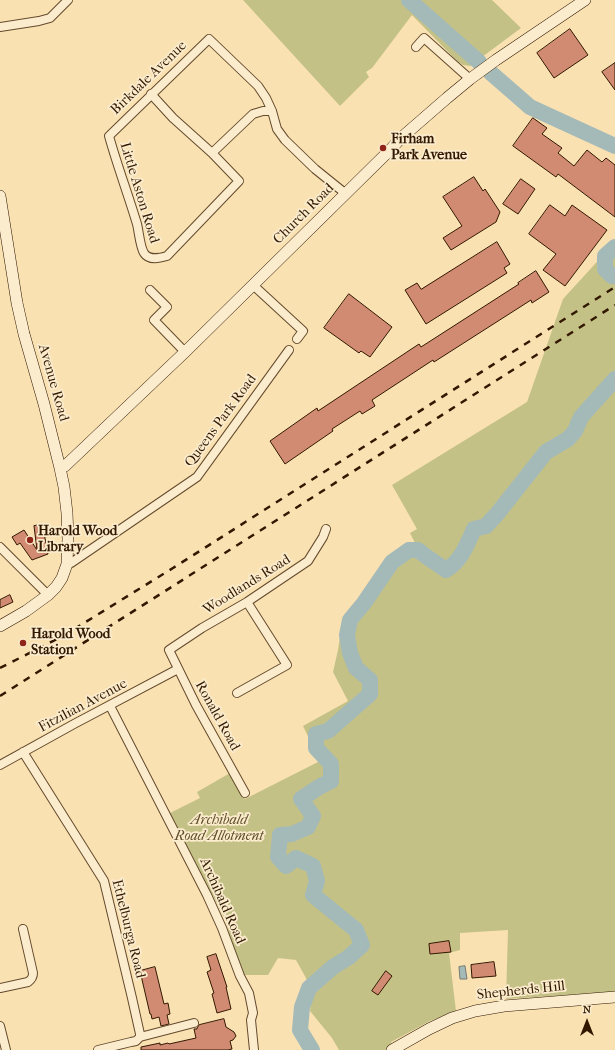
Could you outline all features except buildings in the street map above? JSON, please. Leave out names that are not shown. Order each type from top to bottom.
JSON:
[{"type":"street","points":[[0,27],[50,18],[68,0]]},
{"type":"street","name":"Church Road","points":[[60,468],[65,466],[185,352],[401,138],[470,79],[584,0]]},
{"type":"street","points":[[416,47],[424,38],[470,79]]},
{"type":"street","name":"Birkdale Avenue","points":[[109,136],[209,39],[258,86],[272,111]]},
{"type":"street","points":[[151,94],[173,118],[212,154],[253,114],[263,111],[272,111],[277,128],[285,140],[315,169],[346,194]]},
{"type":"street","name":"Little Aston Road","points":[[109,136],[137,225],[143,253],[147,257],[156,258],[167,256],[239,181],[212,154]]},
{"type":"street","name":"Avenue Road","points":[[0,196],[17,302],[24,334],[44,404],[64,487],[68,538],[67,564],[62,578],[56,587],[48,595],[26,611],[0,626]]},
{"type":"street","points":[[253,285],[303,331],[297,339]]},
{"type":"street","points":[[150,290],[167,307],[154,320],[185,352]]},
{"type":"street","name":"Queens Park Road","points":[[67,564],[71,564],[197,477],[289,350]]},
{"type":"street","name":"Woodlands Road","points":[[169,650],[202,628],[247,602],[308,561],[323,537],[326,529]]},
{"type":"street","points":[[0,547],[48,595]]},
{"type":"street","points":[[237,693],[287,665],[247,602]]},
{"type":"street","name":"Ronald Road","points":[[169,650],[196,705],[245,793]]},
{"type":"street","name":"Fitzilian Avenue","points":[[0,765],[178,669]]},
{"type":"street","name":"Archibald Road","points":[[110,706],[208,895],[240,976],[249,992],[253,1013],[251,1020],[254,1050]]},
{"type":"street","name":"Ethelburga Road","points":[[23,752],[104,881],[134,1004],[140,1037]]},
{"type":"street","points":[[0,988],[32,980],[33,973],[23,928]]},
{"type":"street","name":"Shepherds Hill","points":[[392,1050],[452,1018],[475,1011],[504,1006],[615,997]]},
{"type":"street","points":[[98,1050],[136,1041],[140,1037],[194,1023]]},
{"type":"street","points":[[0,1026],[6,1050]]},
{"type":"green space","points":[[243,0],[492,0],[521,28],[470,66],[463,65],[457,61],[412,15],[372,68],[366,72],[369,77],[340,106]]},
{"type":"green space","name":"Archibald Road Allotment","points":[[615,242],[615,992],[506,999],[508,930],[460,933],[460,950],[449,953],[456,1011],[430,1021],[391,1042],[393,1050],[339,1050],[332,1038],[310,1011],[312,993],[296,960],[278,958],[268,975],[241,975],[233,955],[227,923],[170,813],[200,798],[197,792],[230,773],[245,799],[320,761],[303,726],[348,701],[333,672],[343,617],[393,557],[405,547],[415,543],[410,533],[417,529],[392,485],[527,402],[563,299]]},
{"type":"water","points":[[465,966],[467,979],[460,979],[459,967]]},
{"type":"waterway","points":[[409,0],[479,62]]},
{"type":"waterway","points":[[491,73],[530,107],[615,146]]},
{"type":"waterway","points":[[612,276],[605,269],[605,256],[615,247]]},
{"type":"waterway","points":[[312,1050],[300,1030],[302,1007],[309,988],[362,945],[356,930],[313,895],[317,881],[313,866],[296,858],[286,866],[278,857],[280,835],[292,834],[308,827],[313,816],[301,799],[331,781],[331,764],[316,748],[316,734],[328,731],[370,694],[370,680],[356,668],[350,653],[347,635],[350,620],[364,603],[392,562],[409,550],[418,550],[446,570],[456,562],[463,552],[474,529],[486,526],[546,452],[568,439],[575,431],[581,417],[615,379]]},
{"type":"railway","points":[[0,668],[63,636],[173,568],[615,287]]},
{"type":"railway","points":[[0,696],[615,305]]},
{"type":"place","name":"Firham Park Avenue","points":[[383,148]]},
{"type":"place","name":"Harold Wood Library","points":[[30,540]]},
{"type":"place","name":"Harold Wood Station","points":[[23,643]]}]
